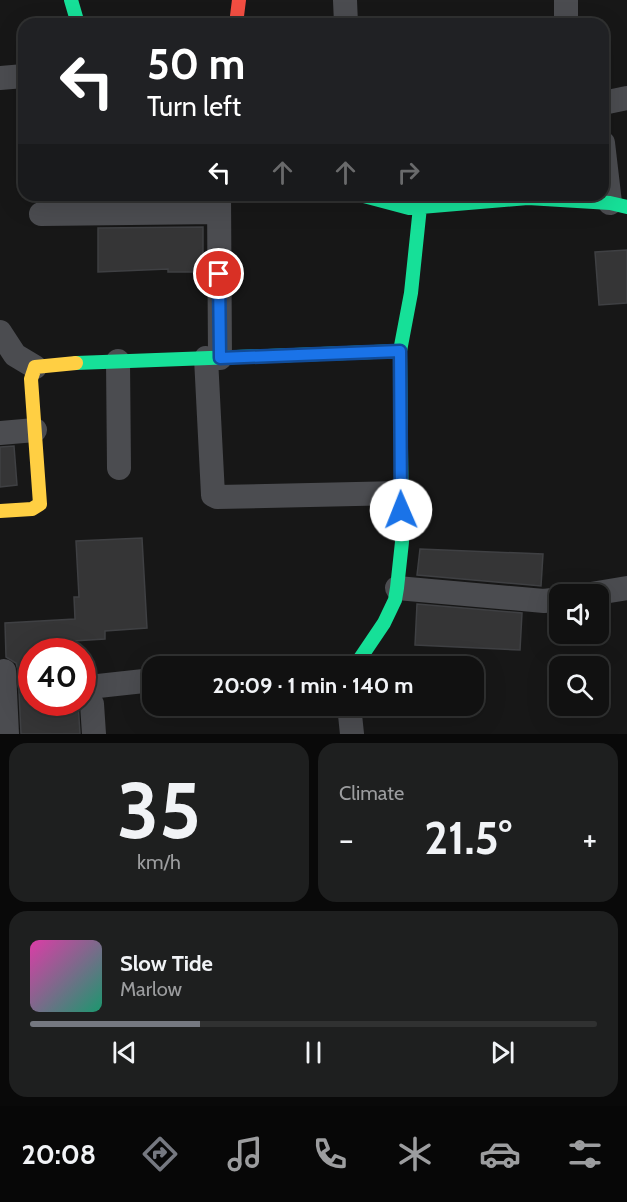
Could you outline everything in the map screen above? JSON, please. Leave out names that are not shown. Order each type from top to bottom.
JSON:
[{"type":"street","points":[[71,0],[76,18]]},
{"type":"street","points":[[237,18],[239,0]]},
{"type":"street","points":[[345,0],[346,18]]},
{"type":"street","points":[[566,0],[566,18]]},
{"type":"street","points":[[0,78],[18,76]]},
{"type":"street","points":[[609,102],[627,98]]},
{"type":"street","points":[[567,201],[618,205],[609,168]]},
{"type":"street","points":[[383,201],[409,208],[492,201]]},
{"type":"street","points":[[41,214],[219,203],[213,358],[213,495],[217,497],[401,493]]},
{"type":"street","points":[[362,656],[384,623],[395,600],[397,588],[402,542],[400,351],[411,293],[420,207]]},
{"type":"street","points":[[0,332],[15,355],[34,367],[118,361],[400,351]]},
{"type":"street","points":[[118,361],[119,468]]},
{"type":"street","points":[[0,511],[32,509],[40,504],[31,379],[34,367]]},
{"type":"street","points":[[0,433],[35,430]]},
{"type":"street","points":[[397,588],[549,600]]},
{"type":"street","points":[[609,591],[627,588]]},
{"type":"street","points":[[4,671],[7,734]]},
{"type":"street","points":[[94,734],[91,696],[142,684]]},
{"type":"street","points":[[350,716],[352,734]]},
{"type":"building","points":[[203,227],[203,272],[168,272],[168,269],[98,272],[98,228]]},
{"type":"building","points":[[627,250],[627,303],[599,305],[595,252]]},
{"type":"building","points":[[14,446],[17,485],[0,487],[0,447]]},
{"type":"building","points":[[142,538],[147,628],[105,631],[105,639],[18,638],[18,670],[16,663],[6,657],[5,623],[75,619],[74,597],[79,597],[76,541]]},
{"type":"building","points":[[420,549],[543,554],[541,586],[417,575]]},
{"type":"building","points":[[417,604],[522,613],[520,650],[415,645]]},
{"type":"building","points":[[20,716],[79,716],[80,734],[21,734]]},
{"type":"traffic: fast","points":[[71,0],[76,18]]},
{"type":"traffic: fast","points":[[383,201],[409,208],[492,201]]},
{"type":"traffic: fast","points":[[577,201],[610,203],[627,207]]},
{"type":"traffic: fast","points":[[362,656],[384,623],[395,600],[397,588],[402,542],[400,351],[411,293],[420,207]]},
{"type":"traffic: fast","points":[[76,363],[400,351]]},
{"type":"traffic: slow","points":[[0,511],[32,509],[40,504],[31,379],[35,367],[76,363]]},
{"type":"traffic: jam","points":[[237,18],[239,0]]},
{"type":"route","points":[[219,274],[220,358],[400,351],[401,510]]}]
